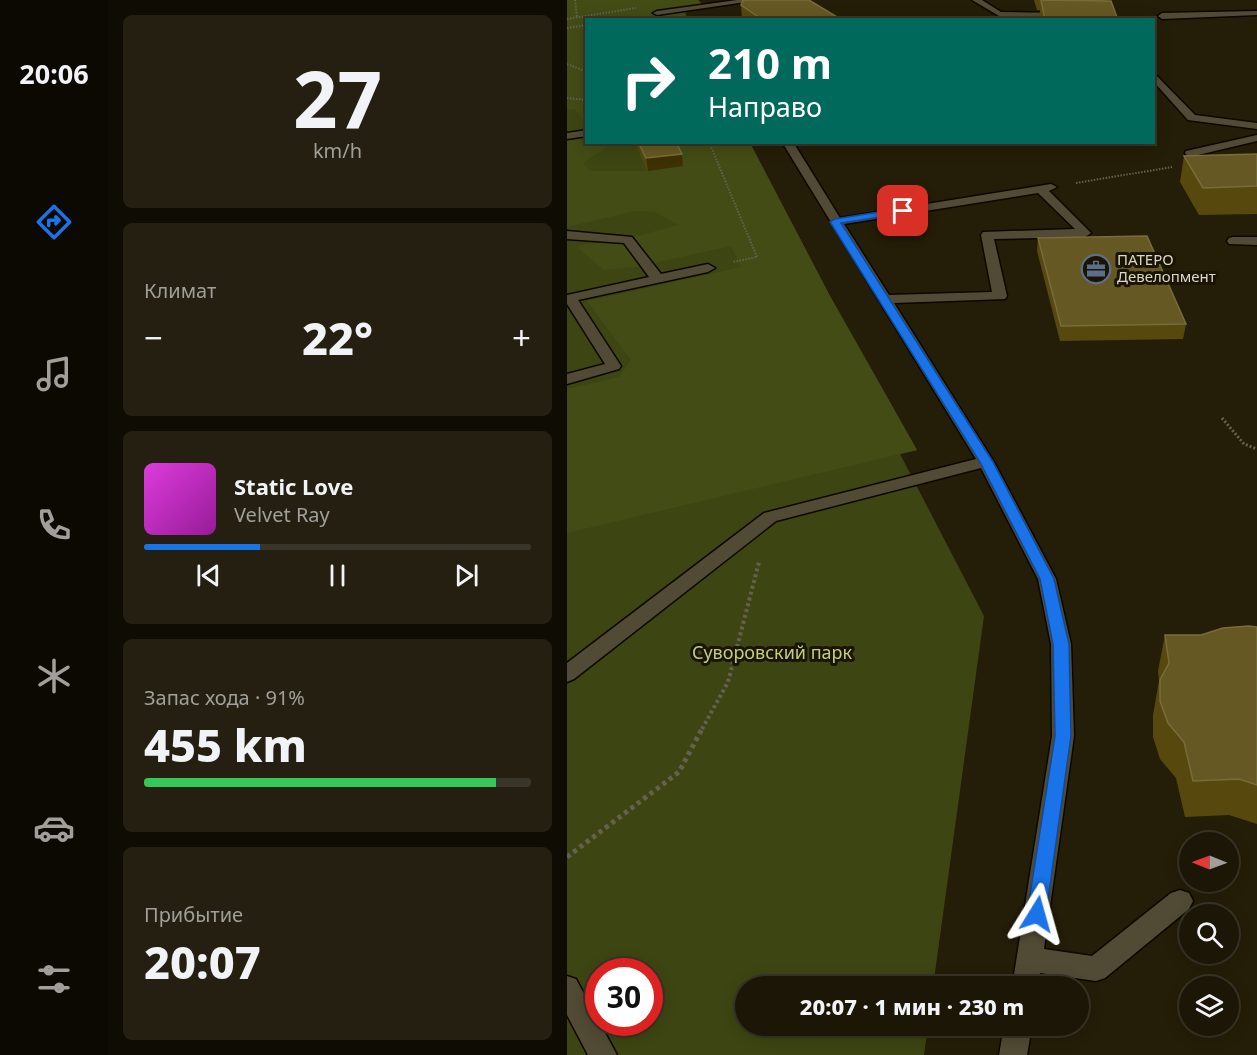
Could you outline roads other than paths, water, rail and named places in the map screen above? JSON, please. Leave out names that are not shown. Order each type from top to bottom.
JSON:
[{"type":"street","points":[[657,14],[706,10],[756,0]]},
{"type":"street","points":[[975,0],[1000,17],[1067,15]]},
{"type":"street","points":[[1162,16],[1257,13]]},
{"type":"street","points":[[1155,77],[1192,118],[1257,126]]},
{"type":"street","points":[[567,136],[585,133]]},
{"type":"street","points":[[1257,138],[1190,153],[1204,168],[1257,167]]},
{"type":"street","points":[[788,144],[986,462],[1047,579],[1061,644],[1063,736],[1027,976]]},
{"type":"street","points":[[835,222],[1046,188],[1085,233],[987,235],[1000,296],[883,299]]},
{"type":"street","points":[[567,235],[628,240],[658,279]]},
{"type":"street","points":[[1233,241],[1257,241]]},
{"type":"street","points":[[567,380],[614,366],[570,298],[708,268]]},
{"type":"street","points":[[567,674],[770,518],[986,462]]},
{"type":"street","points":[[1030,959],[1096,969],[1180,901]]},
{"type":"street","points":[[567,988],[603,1055]]},
{"type":"street","points":[[1013,1055],[1016,1036]]},
{"type":"place","name":"ПАТЕРО Девелопмент","points":[[1096,269]]},
{"type":"park label","name":"Суворовский парк","points":[[772,653]]}]
